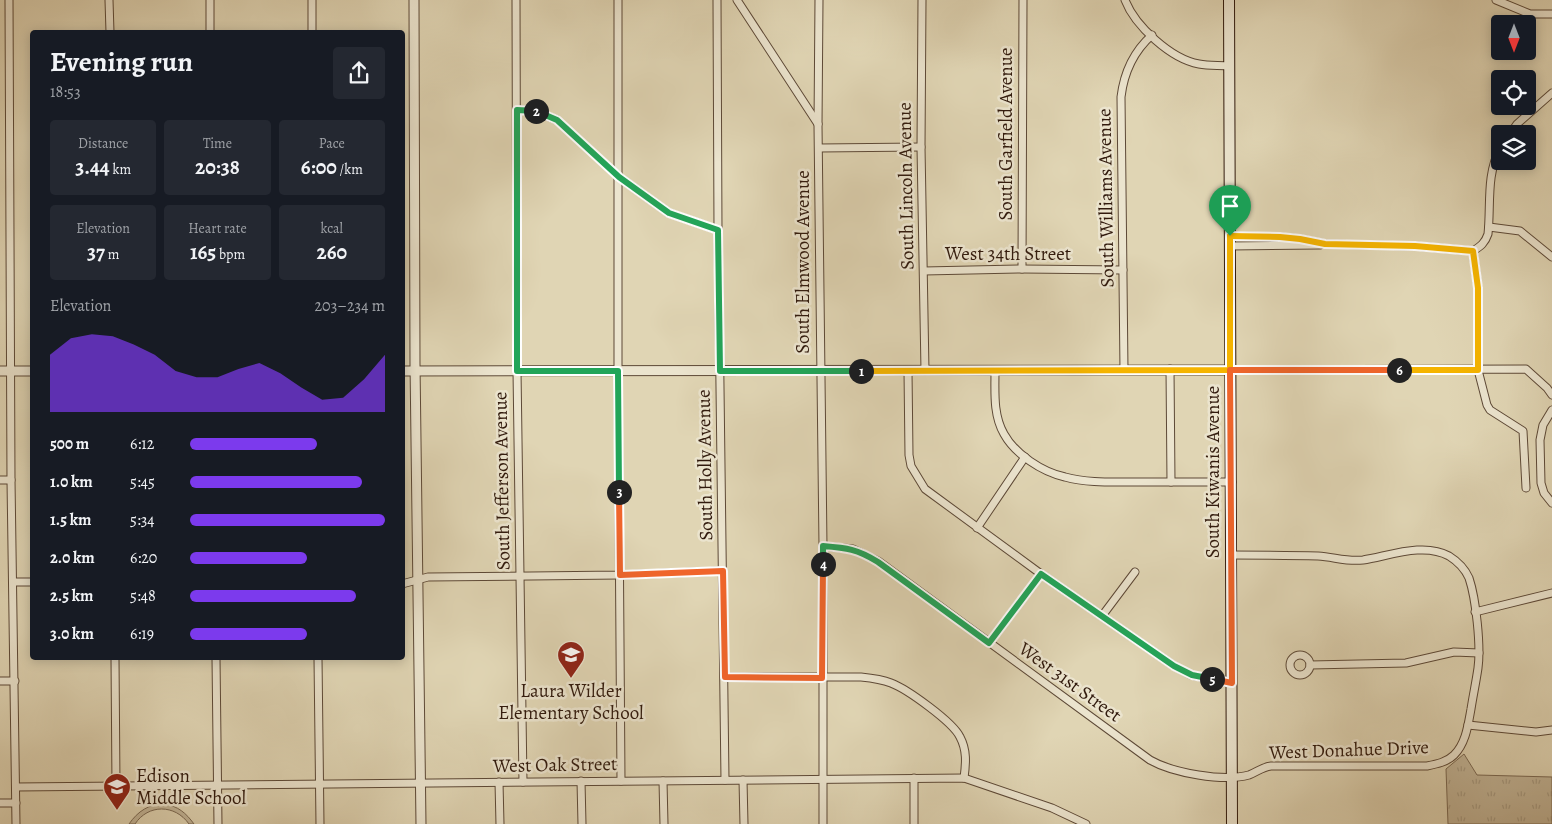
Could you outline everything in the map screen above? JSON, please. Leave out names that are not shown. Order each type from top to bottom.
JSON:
[{"type":"main road","name":"South Kiwanis Avenue","points":[[1229,0],[1232,824]]},
{"type":"street","points":[[9,0],[11,480],[14,582],[16,824]]},
{"type":"street","points":[[109,0],[110,30]]},
{"type":"street","points":[[210,0],[210,30]]},
{"type":"street","points":[[312,0],[312,30]]},
{"type":"street","points":[[414,0],[415,371],[421,824]]},
{"type":"street","name":"South Jefferson Avenue","points":[[516,0],[517,371],[523,782]]},
{"type":"street","points":[[618,0],[621,781]]},
{"type":"street","name":"South Holly Avenue","points":[[717,0],[725,780]]},
{"type":"street","points":[[737,0],[818,125]]},
{"type":"street","name":"South Elmwood Avenue","points":[[819,0],[818,125],[823,546],[823,824]]},
{"type":"street","name":"South Lincoln Avenue","points":[[922,0],[925,371]]},
{"type":"street","name":"South Garfield Avenue","points":[[1022,269],[1023,0]]},
{"type":"street","points":[[1125,0],[1133,15],[1167,49],[1186,60],[1198,64],[1230,66]]},
{"type":"street","points":[[1496,0],[1530,14],[1552,14]]},
{"type":"street","name":"South Williams Avenue","points":[[1124,370],[1121,97],[1123,84],[1131,61],[1143,43],[1152,35]]},
{"type":"street","points":[[1517,125],[1552,93]]},
{"type":"street","points":[[517,110],[535,111],[557,120],[619,177],[669,213],[718,230]]},
{"type":"street","points":[[819,148],[922,146]]},
{"type":"street","points":[[1230,241],[1280,237],[1325,244],[1415,246],[1473,251],[1486,241],[1489,227],[1493,170]]},
{"type":"street","points":[[1489,227],[1520,231],[1552,257]]},
{"type":"street","points":[[1473,251],[1478,288],[1478,370],[1490,410],[1523,431],[1526,488]]},
{"type":"street","name":"West 34th Street","points":[[924,271],[1022,269],[1123,270]]},
{"type":"street","points":[[1170,369],[1171,482]]},
{"type":"street","points":[[405,371],[1526,369],[1547,388],[1552,396]]},
{"type":"street","points":[[908,370],[911,466],[925,489],[1041,574],[1174,666],[1192,675],[1232,683]]},
{"type":"street","points":[[995,370],[998,421],[1008,440],[1025,457],[1046,470],[1063,477],[1090,482],[1232,482]]},
{"type":"street","points":[[0,371],[30,371]]},
{"type":"street","points":[[1552,410],[1543,426],[1540,440],[1540,478],[1542,488],[1552,503]]},
{"type":"street","points":[[978,528],[1025,457]]},
{"type":"street","points":[[0,480],[11,480]]},
{"type":"street","name":"West 31st Street","points":[[823,546],[853,549],[878,562],[1150,760],[1163,767],[1198,774],[1232,777]]},
{"type":"street","name":"West Donahue Drive","points":[[1231,555],[1282,554],[1352,561],[1407,551],[1435,552],[1447,555],[1459,564],[1469,579],[1475,612],[1479,654],[1468,725],[1463,742],[1455,754],[1444,762],[1427,766],[1270,766],[1250,774],[1232,777]]},
{"type":"street","points":[[405,583],[428,577],[620,575],[723,571]]},
{"type":"street","points":[[1102,616],[1135,572]]},
{"type":"street","points":[[989,643],[1041,574]]},
{"type":"street","points":[[14,582],[30,582]]},
{"type":"street","points":[[1475,612],[1552,593]]},
{"type":"street","points":[[1310,665],[1400,664],[1454,652],[1479,654]]},
{"type":"street","points":[[115,660],[116,786]]},
{"type":"street","points":[[216,660],[218,824]]},
{"type":"street","points":[[318,660],[320,824]]},
{"type":"street","points":[[725,677],[878,678],[901,687],[950,724],[960,735],[966,755],[964,778]]},
{"type":"street","points":[[0,681],[15,681]]},
{"type":"street","points":[[1468,725],[1536,732],[1552,730]]},
{"type":"street","points":[[914,778],[914,824]]},
{"type":"street","name":"West Oak Street","points":[[16,787],[964,778],[1052,808],[1086,824]]},
{"type":"street","points":[[743,780],[744,824]]},
{"type":"street","points":[[663,781],[664,824]]},
{"type":"street","points":[[499,782],[500,824]]},
{"type":"street","points":[[581,782],[582,824]]},
{"type":"street","points":[[0,803],[16,803]]},
{"type":"green space","points":[[1464,754],[1477,775],[1552,777],[1552,824],[1448,824],[1446,769]]},
{"type":"green space","points":[[164,804],[173,806],[181,811],[194,824],[189,824],[176,813],[162,809],[147,813],[140,817],[135,824],[129,824],[144,809],[153,805]]},
{"type":"place","name":"Laura Wilder Elementary School","points":[[571,679]]},
{"type":"place","name":"Edison Middle School","points":[[117,811]]},
{"type":"route","points":[[1230,236],[1230,370],[720,371],[718,230],[669,213],[619,177],[557,120],[535,111],[517,110],[517,371],[618,371],[620,575],[723,571],[725,677],[822,678],[823,546],[853,549],[865,554],[989,643],[1041,574],[1174,666],[1192,675],[1232,683],[1230,370],[1478,370],[1478,288],[1473,251],[1415,246],[1325,244],[1280,237],[1230,236]]}]
